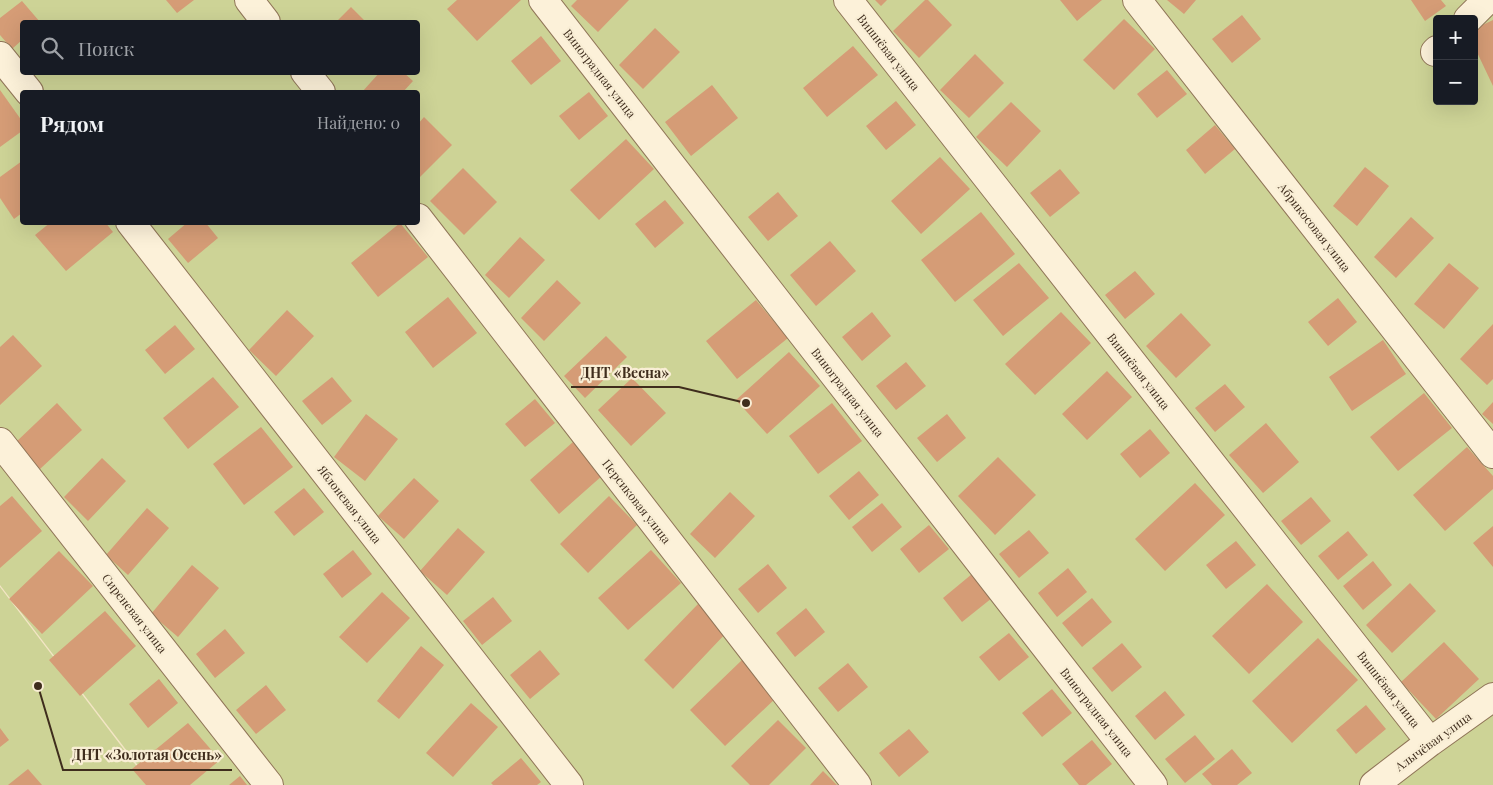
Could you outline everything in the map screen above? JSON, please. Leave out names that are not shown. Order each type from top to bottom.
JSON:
[{"type":"lane","points":[[249,0],[264,20]]},
{"type":"lane","name":"Виноградная улица","points":[[543,0],[1153,785]]},
{"type":"lane","name":"Вишнёвая улица","points":[[848,0],[1430,742]]},
{"type":"lane","name":"Абрикосовая улица","points":[[1137,0],[1493,454]]},
{"type":"lane","points":[[1472,15],[1487,0]]},
{"type":"lane","points":[[0,56],[27,90]]},
{"type":"lane","points":[[307,75],[319,90]]},
{"type":"lane","name":"Персиковая улица","points":[[420,221],[857,785]]},
{"type":"lane","name":"Яблоневая улица","points":[[132,225],[569,785]]},
{"type":"lane","name":"Сиреневая улица","points":[[0,442],[269,785]]},
{"type":"lane","name":"Алычёвая улица","points":[[1374,785],[1493,697]]},
{"type":"green space","points":[[0,0],[1493,0],[1493,785],[153,785],[0,585]]},
{"type":"green space","points":[[0,587],[151,785],[0,785]]},
{"type":"building","points":[[166,0],[194,0],[177,13]]},
{"type":"building","points":[[457,0],[521,0],[477,41],[447,9]]},
{"type":"building","points":[[577,0],[629,0],[598,32],[571,6]]},
{"type":"building","points":[[875,0],[887,0],[881,6]]},
{"type":"building","points":[[925,0],[928,0],[952,25],[919,58],[893,31]]},
{"type":"building","points":[[1060,0],[1102,0],[1077,21]]},
{"type":"building","points":[[1167,0],[1196,0],[1184,14]]},
{"type":"building","points":[[1411,0],[1441,0],[1446,6],[1425,21]]},
{"type":"building","points":[[22,1],[38,20],[20,20],[20,42],[12,49],[0,35],[0,18]]},
{"type":"building","points":[[351,7],[364,20],[338,20]]},
{"type":"building","points":[[1242,15],[1261,39],[1232,63],[1212,39]]},
{"type":"building","points":[[1124,19],[1155,49],[1114,90],[1083,60]]},
{"type":"building","points":[[1493,20],[1493,86],[1478,54],[1478,27]]},
{"type":"building","points":[[655,28],[680,52],[643,89],[619,65]]},
{"type":"building","points":[[541,36],[561,61],[531,85],[511,61]]},
{"type":"building","points":[[853,46],[878,75],[827,117],[803,88]]},
{"type":"building","points":[[975,54],[1004,83],[969,118],[940,90]]},
{"type":"building","points":[[1167,70],[1187,94],[1157,118],[1137,94]]},
{"type":"building","points":[[377,75],[406,75],[413,81],[405,90],[364,90]]},
{"type":"building","points":[[712,85],[738,118],[691,156],[665,122]]},
{"type":"building","points":[[0,90],[20,118],[20,132],[0,147]]},
{"type":"building","points":[[589,92],[608,116],[579,140],[559,116]]},
{"type":"building","points":[[896,101],[916,125],[886,150],[866,126]]},
{"type":"building","points":[[1011,102],[1041,131],[1007,167],[976,137]]},
{"type":"building","points":[[424,117],[452,145],[420,177],[420,122]]},
{"type":"building","points":[[1215,125],[1235,149],[1205,174],[1186,150]]},
{"type":"building","points":[[626,139],[654,169],[599,220],[570,190]]},
{"type":"building","points":[[940,157],[970,189],[921,234],[891,201]]},
{"type":"building","points":[[20,162],[20,214],[14,219],[0,198],[0,177]]},
{"type":"building","points":[[1365,167],[1389,186],[1357,226],[1333,206]]},
{"type":"building","points":[[463,168],[497,202],[464,235],[430,201]]},
{"type":"building","points":[[1060,169],[1080,193],[1050,217],[1030,193]]},
{"type":"building","points":[[778,192],[798,216],[768,241],[748,217]]},
{"type":"building","points":[[665,200],[684,223],[655,248],[635,224]]},
{"type":"building","points":[[981,212],[1015,254],[955,302],[921,260]]},
{"type":"building","points":[[1411,217],[1434,238],[1396,278],[1374,257]]},
{"type":"building","points":[[47,225],[107,225],[113,232],[66,271],[35,235]]},
{"type":"building","points":[[184,225],[207,225],[218,238],[188,263],[168,239]]},
{"type":"building","points":[[398,225],[402,225],[428,257],[378,297],[351,263]]},
{"type":"building","points":[[520,237],[545,260],[509,298],[485,275]]},
{"type":"building","points":[[830,241],[856,271],[816,306],[790,275]]},
{"type":"building","points":[[1019,263],[1049,298],[1003,336],[973,300]]},
{"type":"building","points":[[1449,263],[1479,288],[1444,329],[1414,304]]},
{"type":"building","points":[[1135,271],[1155,294],[1125,319],[1105,295]]},
{"type":"building","points":[[557,280],[581,303],[544,341],[521,318]]},
{"type":"building","points":[[448,297],[477,333],[433,368],[405,332]]},
{"type":"building","points":[[1338,298],[1357,322],[1328,346],[1308,322]]},
{"type":"building","points":[[756,300],[788,338],[737,379],[706,341]]},
{"type":"building","points":[[287,310],[314,336],[276,376],[249,350]]},
{"type":"building","points":[[872,312],[891,336],[862,361],[842,337]]},
{"type":"building","points":[[1061,312],[1091,343],[1035,395],[1005,364]]},
{"type":"building","points":[[1181,313],[1211,345],[1176,378],[1146,346]]},
{"type":"building","points":[[1493,324],[1493,379],[1487,385],[1460,359]]},
{"type":"building","points":[[175,325],[195,349],[165,374],[145,350]]},
{"type":"building","points":[[13,335],[42,366],[0,405],[0,347]]},
{"type":"building","points":[[606,336],[627,357],[585,398],[564,376]]},
{"type":"building","points":[[1383,340],[1406,374],[1352,411],[1329,377]]},
{"type":"building","points":[[789,352],[820,386],[767,434],[736,400]]},
{"type":"building","points":[[906,362],[926,386],[896,410],[876,386]]},
{"type":"building","points":[[1107,371],[1132,397],[1087,440],[1062,414]]},
{"type":"building","points":[[213,377],[239,407],[188,449],[163,418]]},
{"type":"building","points":[[332,377],[352,401],[322,425],[302,401]]},
{"type":"building","points":[[632,378],[666,413],[631,446],[598,410]]},
{"type":"building","points":[[1225,384],[1245,407],[1215,432],[1195,408]]},
{"type":"building","points":[[1424,393],[1452,428],[1398,471],[1370,437]]},
{"type":"building","points":[[535,399],[555,423],[525,447],[505,424]]},
{"type":"building","points":[[1493,402],[1493,424],[1482,414]]},
{"type":"building","points":[[57,403],[82,430],[40,469],[15,443]]},
{"type":"building","points":[[832,403],[862,441],[818,474],[789,436]]},
{"type":"building","points":[[366,414],[398,439],[365,481],[334,457]]},
{"type":"building","points":[[947,414],[966,438],[937,462],[917,438]]},
{"type":"building","points":[[1266,423],[1299,462],[1263,493],[1229,455]]},
{"type":"building","points":[[261,427],[293,467],[244,505],[213,464]]},
{"type":"building","points":[[1150,429],[1170,453],[1140,478],[1120,454]]},
{"type":"building","points":[[573,442],[603,475],[559,514],[530,480]]},
{"type":"building","points":[[1467,447],[1493,476],[1493,489],[1445,531],[1413,495]]},
{"type":"building","points":[[998,457],[1036,495],[995,535],[958,496]]},
{"type":"building","points":[[102,458],[126,481],[88,521],[64,497]]},
{"type":"building","points":[[859,471],[879,495],[849,520],[829,496]]},
{"type":"building","points":[[414,478],[439,501],[404,539],[378,516]]},
{"type":"building","points":[[1195,483],[1225,515],[1165,571],[1135,539]]},
{"type":"building","points":[[304,488],[324,512],[294,536],[274,512]]},
{"type":"building","points":[[730,492],[755,516],[715,558],[690,534]]},
{"type":"building","points":[[12,496],[42,531],[0,568],[0,506]]},
{"type":"building","points":[[609,496],[637,525],[588,573],[560,544]]},
{"type":"building","points":[[1311,497],[1331,521],[1301,545],[1281,521]]},
{"type":"building","points":[[882,503],[902,527],[872,552],[852,527]]},
{"type":"building","points":[[147,508],[169,528],[128,575],[106,555]]},
{"type":"building","points":[[929,525],[949,549],[919,573],[900,549]]},
{"type":"building","points":[[1493,526],[1493,567],[1473,543]]},
{"type":"building","points":[[458,528],[485,552],[447,595],[420,571]]},
{"type":"building","points":[[1029,530],[1049,553],[1019,578],[999,554]]},
{"type":"building","points":[[1348,531],[1368,555],[1338,580],[1318,556]]},
{"type":"building","points":[[1236,541],[1256,565],[1226,589],[1206,565]]},
{"type":"building","points":[[353,550],[372,574],[342,598],[323,574]]},
{"type":"building","points":[[651,550],[681,583],[628,630],[598,598]]},
{"type":"building","points":[[59,551],[93,586],[42,634],[9,599]]},
{"type":"building","points":[[1373,561],[1392,585],[1363,610],[1343,586]]},
{"type":"building","points":[[768,564],[787,588],[758,613],[738,589]]},
{"type":"building","points":[[192,565],[219,588],[178,637],[151,614]]},
{"type":"building","points":[[1068,568],[1087,592],[1057,617],[1038,593]]},
{"type":"building","points":[[972,574],[992,598],[962,622],[943,598]]},
{"type":"building","points":[[1410,583],[1436,611],[1392,653],[1366,625]]},
{"type":"building","points":[[1267,584],[1303,622],[1249,674],[1212,636]]},
{"type":"building","points":[[382,592],[410,618],[367,663],[339,637]]},
{"type":"building","points":[[493,597],[512,621],[482,645],[463,621]]},
{"type":"building","points":[[1092,598],[1112,622],[1082,647],[1062,623]]},
{"type":"building","points":[[698,604],[727,632],[673,689],[644,660]]},
{"type":"building","points":[[806,608],[825,632],[795,657],[776,633]]},
{"type":"building","points":[[105,611],[136,646],[80,696],[49,660]]},
{"type":"building","points":[[225,629],[245,653],[215,678],[196,654]]},
{"type":"building","points":[[1009,633],[1029,657],[999,681],[979,657]]},
{"type":"building","points":[[1318,638],[1358,680],[1292,743],[1252,701]]},
{"type":"building","points":[[1444,642],[1479,679],[1436,719],[1401,682]]},
{"type":"building","points":[[1122,643],[1142,667],[1112,692],[1092,668]]},
{"type":"building","points":[[421,646],[444,665],[399,719],[377,701]]},
{"type":"building","points":[[540,650],[560,674],[530,699],[510,675]]},
{"type":"building","points":[[742,660],[777,697],[725,746],[690,710]]},
{"type":"building","points":[[848,663],[868,687],[838,712],[818,688]]},
{"type":"building","points":[[159,679],[178,703],[148,728],[129,704]]},
{"type":"building","points":[[266,685],[286,710],[256,734],[236,710]]},
{"type":"building","points":[[1052,689],[1072,713],[1042,737],[1022,713]]},
{"type":"building","points":[[1165,691],[1185,715],[1155,740],[1135,716]]},
{"type":"building","points":[[471,703],[498,727],[453,777],[426,753]]},
{"type":"building","points":[[1366,705],[1386,729],[1356,754],[1336,730]]},
{"type":"building","points":[[778,720],[806,748],[769,785],[750,785],[731,766]]},
{"type":"building","points":[[188,723],[220,760],[190,785],[146,785],[132,769]]},
{"type":"building","points":[[0,728],[9,740],[0,747]]},
{"type":"building","points":[[909,729],[929,752],[899,777],[879,753]]},
{"type":"building","points":[[1195,735],[1215,759],[1185,783],[1165,759]]},
{"type":"building","points":[[1092,740],[1112,764],[1086,785],[1079,785],[1062,764]]},
{"type":"building","points":[[1232,749],[1252,773],[1237,785],[1212,785],[1202,774]]},
{"type":"building","points":[[521,758],[541,782],[537,785],[493,785],[491,783]]},
{"type":"building","points":[[28,769],[42,785],[8,785]]},
{"type":"building","points":[[823,771],[837,785],[810,785]]},
{"type":"building","points":[[240,776],[247,785],[229,785]]},
{"type":"place","name":"ДНТ «Весна»","points":[[746,403]]},
{"type":"place","name":"ДНТ «Золотая Осень»","points":[[38,686]]}]
